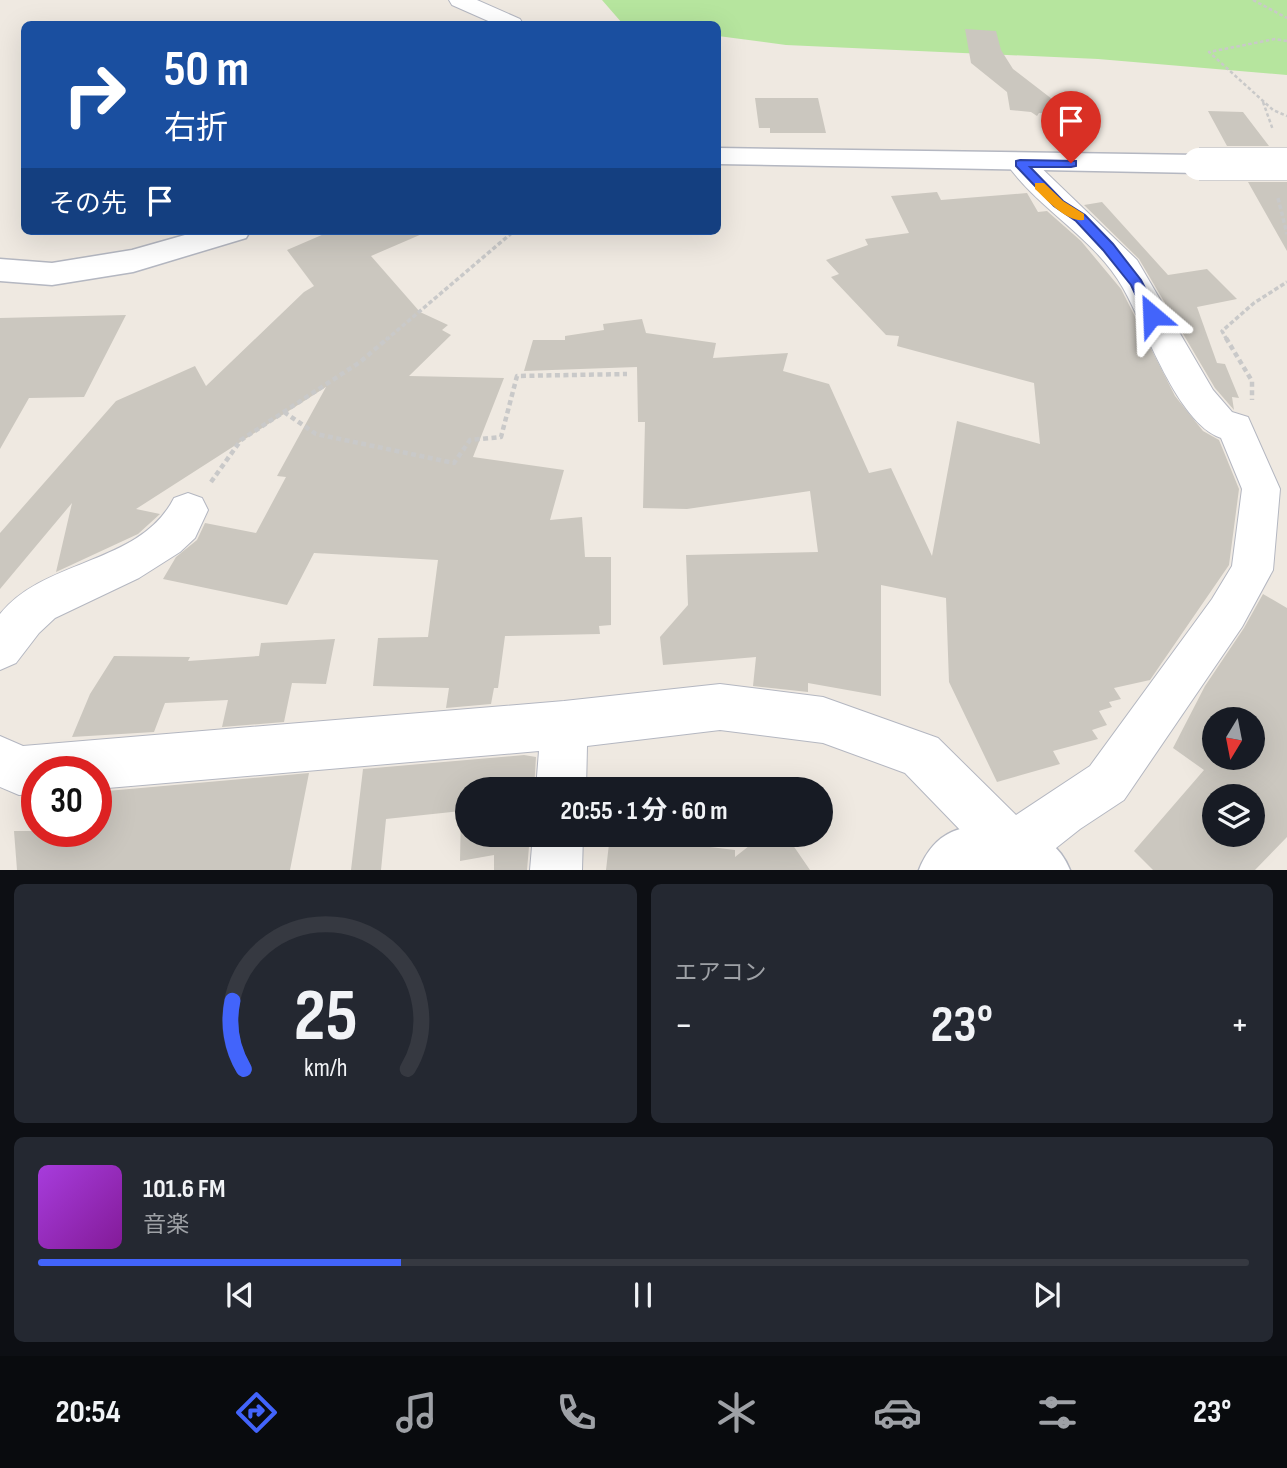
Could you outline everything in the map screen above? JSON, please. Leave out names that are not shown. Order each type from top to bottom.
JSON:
[{"type":"street","points":[[460,0],[506,21]]},
{"type":"street","points":[[721,156],[1020,163],[1287,164]]},
{"type":"street","points":[[1020,163],[1058,204],[1081,218],[1137,283],[1196,391],[1219,422],[1235,428],[1261,489],[1252,570],[1227,613],[1107,783],[1062,810],[1028,859]]},
{"type":"street","points":[[0,270],[52,274],[119,264],[167,253],[223,235]]},
{"type":"street","points":[[0,648],[37,605],[142,557],[170,535],[188,510]]},
{"type":"street","points":[[6,773],[564,725],[720,707],[823,720],[921,755],[1028,859]]},
{"type":"street","points":[[562,777],[564,725]]},
{"type":"street","points":[[556,870],[557,847]]},
{"type":"street","points":[[946,870],[963,854],[1028,859]]},
{"type":"path","points":[[1253,0],[1287,18]]},
{"type":"path","points":[[1287,41],[1275,39],[1209,52],[1273,110],[1287,116]]},
{"type":"path","points":[[188,510],[241,440],[360,362],[509,235]]},
{"type":"path","points":[[1219,422],[1251,421],[1252,381],[1222,331],[1254,303],[1287,282]]},
{"type":"path","points":[[284,412],[316,434],[454,463],[470,440],[501,437],[517,376],[627,374]]},
{"type":"green space","points":[[602,0],[1287,0],[1287,75],[1098,59],[786,45],[721,36],[721,21],[620,21]]},
{"type":"building","points":[[965,29],[996,31],[1001,50],[1013,69],[1074,116],[1039,113],[1037,116],[1031,112],[1010,110],[1007,92],[971,63]]},
{"type":"building","points":[[755,98],[818,98],[826,133],[770,133],[770,128],[759,128]]},
{"type":"building","points":[[1208,111],[1243,112],[1269,146],[1227,146]]},
{"type":"building","points":[[1248,182],[1287,182],[1287,251]]},
{"type":"building","points":[[937,192],[941,200],[1027,193],[1038,212],[1047,211],[1081,241],[1121,289],[1175,396],[1203,431],[1219,440],[1239,489],[1229,565],[1150,680],[1114,688],[1121,699],[1109,702],[1112,707],[1099,711],[1107,725],[1092,730],[1098,739],[1053,751],[1060,764],[997,782],[949,682],[946,598],[881,585],[881,696],[808,683],[808,692],[753,686],[756,657],[663,665],[660,637],[688,605],[686,555],[818,552],[810,491],[687,509],[643,508],[645,422],[638,422],[637,367],[524,371],[533,340],[565,340],[565,336],[604,330],[603,324],[642,319],[646,333],[716,343],[713,358],[788,353],[783,371],[829,384],[869,473],[891,468],[932,556],[957,421],[1040,444],[1034,383],[897,346],[899,336],[886,335],[831,277],[839,274],[826,260],[868,245],[865,239],[909,233],[891,196]]},
{"type":"building","points":[[1102,202],[1168,275],[1207,269],[1237,299],[1197,307],[1217,363],[1225,364],[1239,398],[1232,397],[1234,410],[1215,388],[1139,259],[1084,205]]},
{"type":"building","points":[[322,235],[420,235],[371,256],[420,312],[448,325],[442,330],[451,335],[409,376],[504,378],[473,457],[564,470],[550,520],[582,517],[585,557],[611,557],[611,625],[599,626],[600,634],[505,636],[498,688],[494,688],[491,704],[446,708],[449,688],[373,686],[378,638],[428,637],[438,560],[314,553],[287,605],[163,579],[176,557],[197,540],[205,523],[256,533],[286,477],[277,476],[326,387],[136,509],[160,514],[138,534],[56,572],[72,503],[0,589],[0,533],[116,401],[195,366],[206,386],[304,292],[314,286],[287,250]]},
{"type":"building","points":[[126,315],[84,397],[29,398],[0,449],[0,318]]},
{"type":"building","points":[[1263,594],[1287,608],[1287,837],[1255,870],[1153,870],[1134,851],[1204,770],[1265,770],[1265,707],[1202,707],[1202,769],[1173,748],[1205,686]]},
{"type":"building","points":[[335,639],[326,684],[292,683],[284,722],[222,727],[228,700],[165,703],[154,732],[72,737],[90,694],[114,656],[190,657],[188,661],[259,656],[261,643]]},
{"type":"building","points":[[524,755],[536,757],[535,777],[455,777],[455,812],[386,819],[381,870],[351,870],[363,769]]},
{"type":"building","points":[[309,773],[290,870],[17,870],[14,831],[21,831],[21,847],[112,847],[112,791]]},
{"type":"building","points":[[460,847],[529,847],[527,870],[494,870],[494,855],[460,861]]},
{"type":"building","points":[[609,847],[710,847],[735,850],[735,857],[748,847],[794,847],[810,870],[606,870]]},
{"type":"slow traffic","points":[[1040,186],[1058,204],[1080,217]]},
{"type":"route","points":[[1071,163],[1020,163],[1058,204],[1081,218],[1108,247],[1137,283],[1152,315]]}]
